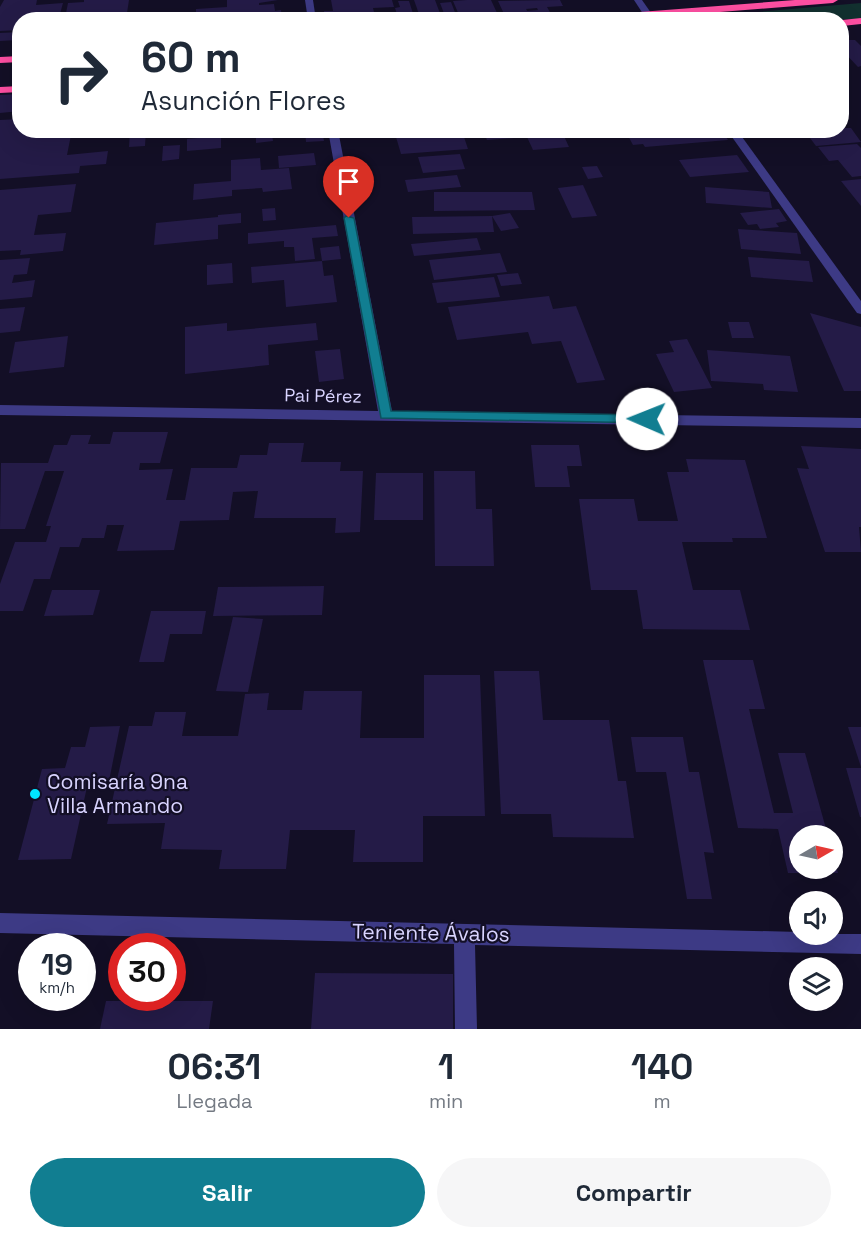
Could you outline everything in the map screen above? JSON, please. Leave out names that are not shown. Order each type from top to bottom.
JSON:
[{"type":"highway","points":[[704,12],[833,0]]},
{"type":"street","points":[[334,138],[386,415]]},
{"type":"street","points":[[738,138],[861,310]]},
{"type":"street","name":"Pai Pérez","points":[[0,410],[861,423]]},
{"type":"street","name":"Teniente Ávalos","points":[[0,923],[861,944]]},
{"type":"street","points":[[464,934],[466,1029]]},
{"type":"green space","points":[[861,3],[861,19],[849,19],[849,12],[757,12]]},
{"type":"building","points":[[4,0],[37,0],[36,5],[63,3],[61,12],[12,12],[12,30],[0,31],[0,7]]},
{"type":"building","points":[[84,0],[129,0],[127,12],[66,12],[68,3],[84,2]]},
{"type":"building","points":[[227,0],[278,0],[259,3],[259,5],[274,4],[275,11],[281,10],[281,12],[196,12],[196,9],[227,7]]},
{"type":"building","points":[[331,0],[392,0],[394,7],[373,8],[374,12],[324,11],[333,11]]},
{"type":"building","points":[[414,0],[435,0],[440,12],[418,12]]},
{"type":"building","points":[[491,0],[497,12],[458,12],[453,1]]},
{"type":"building","points":[[560,0],[563,6],[547,7],[550,12],[503,12],[498,1]],"holes":[[[537,8],[538,10],[527,11],[526,9]]]},
{"type":"building","points":[[398,1],[409,1],[412,12],[396,12],[395,8],[400,7]]},
{"type":"building","points":[[451,2],[455,12],[443,12],[440,3]]},
{"type":"building","points":[[12,32],[12,40],[0,41],[0,33]]},
{"type":"building","points":[[849,40],[855,40],[861,46],[861,66],[858,67],[849,57]]},
{"type":"building","points":[[12,94],[12,112],[0,113],[0,95]]},
{"type":"building","points":[[12,119],[12,138],[70,138],[67,155],[108,151],[106,164],[80,166],[79,173],[0,179],[0,120]]},
{"type":"building","points":[[849,128],[861,142],[816,146],[810,138],[849,138]]},
{"type":"building","points":[[130,138],[146,138],[145,146],[129,147]]},
{"type":"building","points":[[221,138],[221,148],[187,151],[187,139]]},
{"type":"building","points":[[256,138],[272,138],[273,141],[256,143]]},
{"type":"building","points":[[306,138],[323,138],[324,141],[306,142]]},
{"type":"building","points":[[396,138],[464,138],[468,149],[401,154]]},
{"type":"building","points":[[486,138],[514,138],[487,140]]},
{"type":"building","points":[[527,138],[565,138],[569,147],[533,150]]},
{"type":"building","points":[[629,138],[727,138],[728,140],[645,147],[643,144],[633,145]]},
{"type":"building","points":[[857,144],[861,148],[861,176],[852,177],[838,160],[829,161],[818,147]]},
{"type":"building","points":[[180,145],[179,159],[162,161],[163,146]]},
{"type":"building","points":[[314,153],[316,165],[279,168],[278,156]]},
{"type":"building","points":[[460,154],[465,169],[423,173],[418,157]]},
{"type":"building","points":[[737,155],[749,172],[690,177],[679,160]]},
{"type":"building","points":[[260,158],[261,170],[289,168],[292,189],[263,192],[262,188],[232,190],[232,196],[193,200],[194,184],[231,181],[231,160]]},
{"type":"building","points":[[597,166],[603,177],[588,179],[582,167]]},
{"type":"building","points":[[457,175],[461,187],[408,192],[405,180]]},
{"type":"building","points":[[861,179],[861,206],[841,181]]},
{"type":"building","points":[[76,184],[71,212],[38,215],[34,235],[66,233],[63,251],[20,255],[21,250],[0,251],[0,190]]},
{"type":"building","points":[[583,185],[597,216],[572,218],[558,188]]},
{"type":"building","points":[[705,187],[769,192],[772,208],[706,203]]},
{"type":"building","points":[[434,192],[532,192],[535,210],[434,211]]},
{"type":"building","points":[[275,208],[276,220],[263,221],[262,209]]},
{"type":"building","points":[[779,209],[787,221],[776,223],[779,227],[760,229],[757,224],[748,225],[740,213]]},
{"type":"building","points":[[241,213],[241,223],[218,225],[218,239],[154,245],[156,223]]},
{"type":"building","points":[[510,213],[519,228],[501,231],[492,216]]},
{"type":"building","points":[[492,216],[494,232],[413,234],[412,217]]},
{"type":"building","points":[[336,225],[338,236],[312,238],[315,259],[295,261],[294,247],[284,247],[284,241],[248,244],[248,233]]},
{"type":"building","points":[[738,229],[797,233],[801,254],[741,249]]},
{"type":"building","points":[[477,238],[481,250],[414,256],[411,244]]},
{"type":"building","points":[[339,246],[341,259],[322,261],[320,248]]},
{"type":"building","points":[[500,253],[507,272],[434,280],[429,260]]},
{"type":"building","points":[[748,257],[809,261],[813,282],[751,277]]},
{"type":"building","points":[[30,258],[27,274],[14,275],[12,283],[35,280],[32,297],[0,300],[0,260]]},
{"type":"building","points":[[322,261],[324,276],[333,275],[337,302],[286,307],[284,280],[252,283],[251,267]]},
{"type":"building","points":[[232,263],[233,283],[207,285],[207,265]]},
{"type":"building","points":[[518,273],[522,284],[501,286],[497,275]]},
{"type":"building","points":[[494,277],[500,297],[437,303],[432,283]]},
{"type":"building","points":[[549,296],[553,309],[576,306],[605,380],[577,383],[561,341],[532,344],[528,332],[457,340],[448,307]]},
{"type":"building","points":[[25,307],[20,331],[0,333],[0,309]]},
{"type":"building","points":[[810,313],[861,327],[861,391],[844,391]]},
{"type":"building","points":[[728,322],[749,322],[754,338],[732,338]]},
{"type":"building","points":[[227,323],[227,331],[316,323],[318,340],[268,345],[269,365],[185,374],[185,327]]},
{"type":"building","points":[[68,336],[64,367],[9,373],[15,342]]},
{"type":"building","points":[[687,339],[712,388],[674,392],[656,354],[674,352],[669,341]]},
{"type":"building","points":[[340,349],[344,379],[319,382],[315,351]]},
{"type":"building","points":[[707,350],[790,356],[798,392],[764,390],[763,384],[711,381]]},
{"type":"building","points":[[113,432],[168,432],[160,463],[140,463],[139,470],[173,469],[166,500],[185,500],[191,468],[237,468],[240,455],[267,455],[269,443],[304,443],[301,462],[341,462],[340,471],[363,471],[360,532],[335,533],[336,518],[254,518],[258,491],[233,492],[229,520],[180,521],[174,550],[117,551],[124,525],[107,525],[104,538],[82,538],[79,547],[60,547],[50,579],[34,579],[23,611],[0,611],[0,584],[15,542],[46,542],[51,526],[46,526],[64,471],[45,471],[25,529],[0,529],[1,463],[48,463],[54,445],[67,445],[71,435],[91,435],[88,444],[110,444]]},
{"type":"building","points":[[531,445],[579,445],[582,466],[567,466],[570,487],[535,487]]},
{"type":"building","points":[[801,446],[861,449],[861,527],[859,527],[861,552],[825,552],[797,468],[809,469]]},
{"type":"building","points":[[686,459],[745,460],[767,538],[732,538],[733,542],[682,542],[693,590],[740,590],[750,630],[643,629],[637,590],[591,590],[579,499],[634,499],[638,521],[678,521],[667,472],[689,472]]},
{"type":"building","points":[[434,471],[475,471],[476,509],[492,509],[494,566],[435,566]]},
{"type":"building","points":[[376,473],[423,473],[423,520],[374,520]]},
{"type":"building","points":[[324,586],[322,615],[213,616],[218,587]]},
{"type":"building","points":[[52,590],[100,590],[93,615],[44,616]]},
{"type":"building","points":[[151,611],[206,611],[202,634],[170,634],[164,662],[139,662]]},
{"type":"building","points":[[233,617],[263,619],[248,692],[216,691]]},
{"type":"building","points":[[703,660],[753,660],[765,709],[749,709],[774,813],[793,813],[778,753],[805,753],[825,825],[789,825],[789,873],[778,829],[738,828]]},
{"type":"building","points":[[494,671],[539,671],[543,720],[609,720],[618,781],[626,781],[634,838],[553,837],[551,814],[501,814]]},
{"type":"building","points":[[424,675],[480,675],[485,816],[423,816],[423,862],[353,862],[355,830],[290,830],[286,869],[219,869],[222,850],[161,849],[165,823],[107,824],[129,726],[152,726],[155,712],[186,712],[182,736],[238,736],[245,694],[269,693],[267,710],[302,710],[304,691],[362,691],[360,738],[424,738]]},
{"type":"building","points":[[120,726],[108,786],[87,787],[71,859],[18,860],[42,769],[65,768],[71,747],[85,747],[90,727]]},
{"type":"building","points":[[848,727],[861,727],[861,767]]},
{"type":"building","points":[[631,737],[683,737],[689,772],[699,772],[714,853],[704,852],[712,899],[687,899],[666,772],[636,772]]},
{"type":"building","points":[[846,768],[861,768],[861,817],[860,817]]},
{"type":"building","points":[[315,973],[453,974],[453,1029],[311,1029]]},
{"type":"building","points":[[106,1001],[108,1001],[108,1011],[186,1011],[186,1001],[213,1001],[209,1029],[100,1029]]},
{"type":"place","name":"Comisaría 9na Villa Armando","points":[[35,794]]},
{"type":"route","points":[[349,218],[386,415],[647,419]]}]
